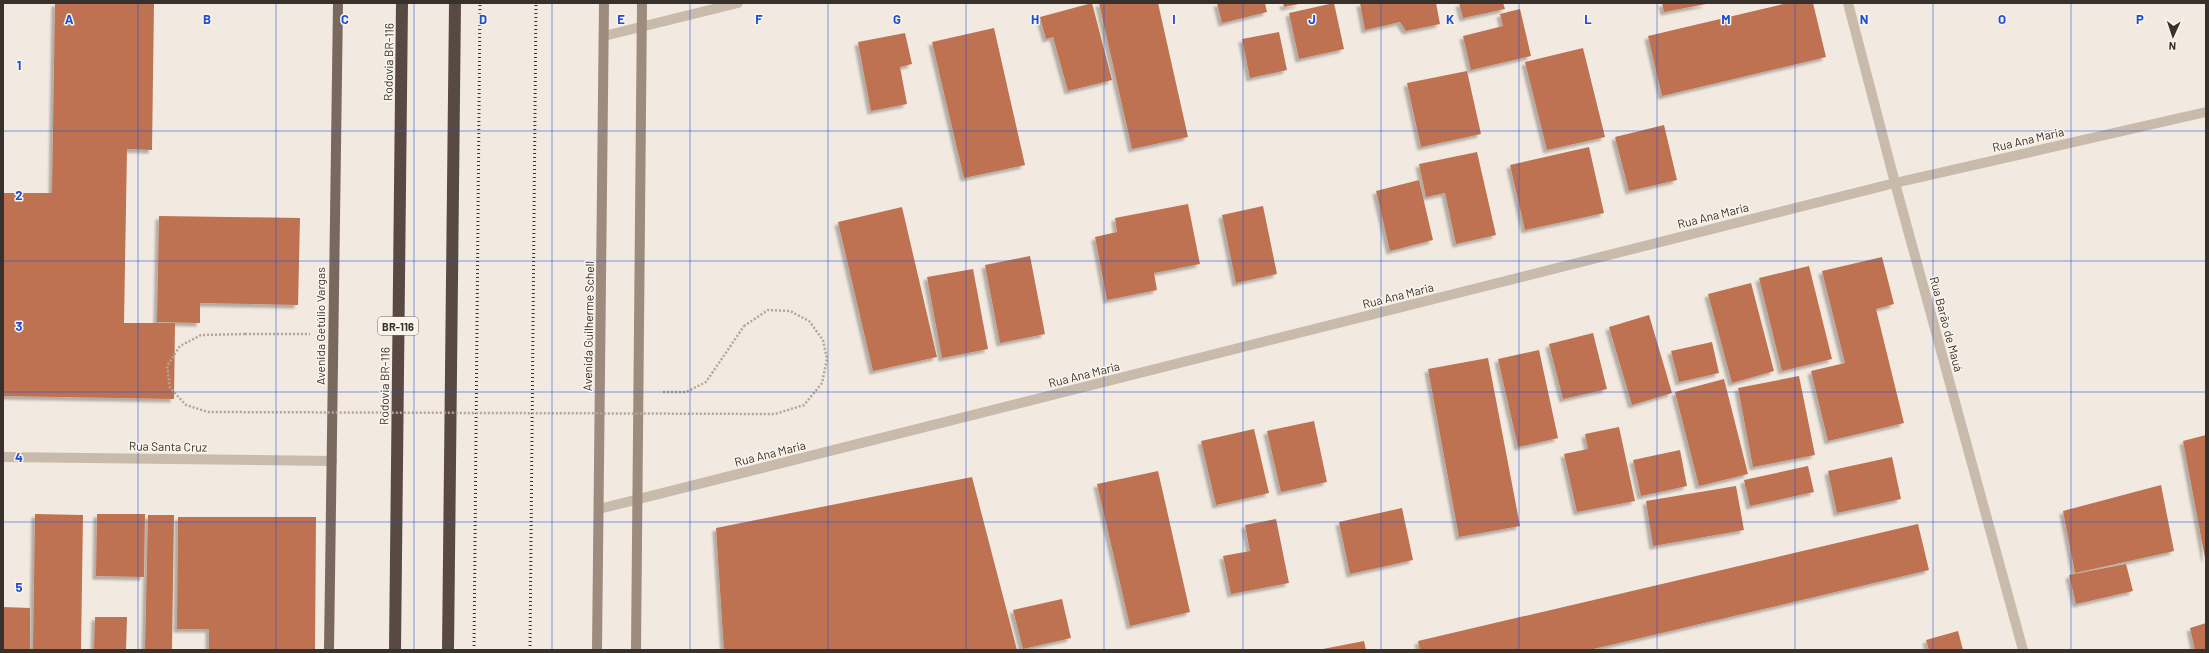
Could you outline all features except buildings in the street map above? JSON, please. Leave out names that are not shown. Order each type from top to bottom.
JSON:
[{"type":"highway","name":"Rodovia BR-116","points":[[395,650],[402,3]]},
{"type":"highway","points":[[448,650],[455,3]]},
{"type":"main road","name":"Avenida Getúlio Vargas","points":[[329,650],[332,462],[332,334],[338,3]]},
{"type":"main road","name":"Avenida Guilherme Schell","points":[[597,650],[604,3]]},
{"type":"main road","points":[[636,650],[642,3]]},
{"type":"street","points":[[604,36],[738,3]]},
{"type":"street","name":"Rua Barão de Mauá","points":[[1848,3],[1895,183],[2023,650]]},
{"type":"street","name":"Rua Ana Maria","points":[[599,509],[1895,183],[2206,112]]},
{"type":"street","name":"Rua Santa Cruz","points":[[3,457],[332,462]]},
{"type":"path","points":[[332,334],[201,335],[180,346],[167,366],[170,388],[186,405],[208,412],[775,414],[804,405],[822,383],[826,359],[823,340],[809,321],[790,312],[768,310],[744,326],[706,382],[686,392],[638,392]]},
{"type":"railway","points":[[474,650],[480,3]]},
{"type":"railway","points":[[530,650],[536,3]]}]
